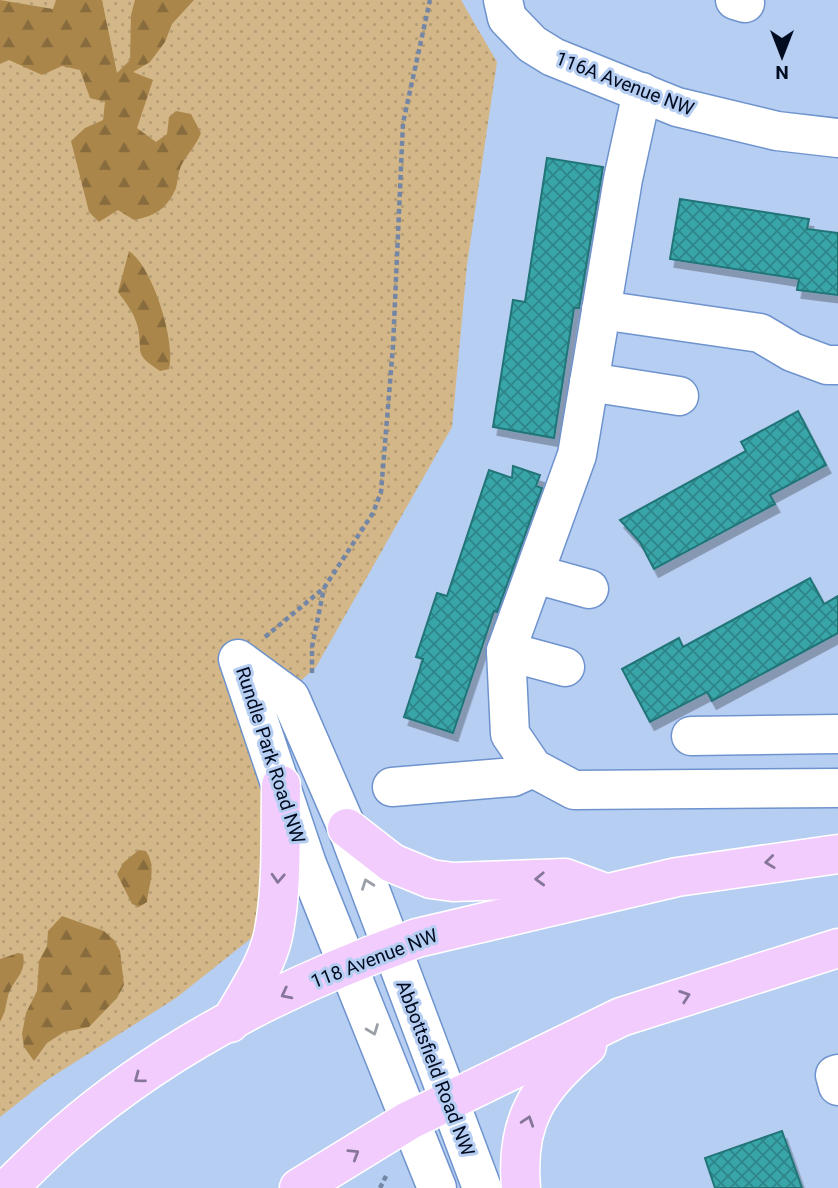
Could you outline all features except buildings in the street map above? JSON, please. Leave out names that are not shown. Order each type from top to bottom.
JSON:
[{"type":"main road","points":[[230,1023],[263,963],[272,937],[279,865],[281,785]]},
{"type":"main road","points":[[347,828],[391,863],[431,879],[453,882],[565,878],[605,893]]},
{"type":"main road","name":"118 Avenue NW","points":[[8,1188],[66,1132],[162,1061],[306,983],[390,948],[417,938],[605,893],[754,864],[838,854]]},
{"type":"main road","points":[[299,1188],[408,1121],[621,1017],[838,948]]},
{"type":"main road","points":[[521,1188],[519,1172],[527,1118],[542,1091],[555,1073],[621,1017]]},
{"type":"street","name":"116A Avenue NW","points":[[505,9],[532,44],[553,57],[677,107],[777,131],[838,138]]},
{"type":"street","points":[[642,92],[623,179],[577,455],[506,651],[510,734],[533,768],[575,790],[838,788]]},
{"type":"street","points":[[601,310],[760,333],[792,352],[827,365],[838,365]]},
{"type":"street","points":[[589,382],[679,397]]},
{"type":"street","points":[[535,574],[589,589]]},
{"type":"street","points":[[506,651],[565,667]]},
{"type":"street","name":"Rundle Park Road NW","points":[[238,659],[307,864],[348,966]]},
{"type":"street","name":"Rundle Park Road NW","points":[[238,659],[290,697],[347,828],[390,948]]},
{"type":"street","points":[[691,736],[838,734]]},
{"type":"street","points":[[391,787],[513,777],[533,768]]},
{"type":"street","name":"Abbottsfield Road NW","points":[[390,948],[482,1188]]},
{"type":"street","points":[[348,966],[437,1188]]},
{"type":"street","points":[[838,1074],[835,1075],[838,1086]]},
{"type":"path","points":[[238,659],[324,588],[373,513],[381,492],[393,346],[403,123],[430,0]]},
{"type":"shaded area","points":[[0,0],[461,0],[497,62],[467,265],[452,427],[316,667],[265,713],[259,932],[176,998],[47,1080],[0,1117]]},
{"type":"green space","points":[[0,0],[53,9],[56,0],[102,0],[117,73],[130,60],[131,15],[135,0],[194,0],[172,24],[165,42],[150,62],[133,72],[153,80],[137,128],[156,142],[167,134],[169,117],[176,111],[191,114],[201,133],[181,166],[176,188],[160,210],[134,220],[118,210],[99,222],[89,212],[71,141],[85,128],[103,120],[105,102],[90,98],[80,70],[62,66],[42,75],[9,60],[0,64]]},
{"type":"green space","points":[[129,251],[146,272],[161,306],[169,341],[169,369],[160,371],[142,357],[137,323],[118,292]]},
{"type":"green space","points":[[139,850],[146,851],[152,870],[147,902],[139,907],[132,904],[117,874],[124,862]]},
{"type":"green space","points":[[62,916],[104,931],[114,940],[120,951],[124,985],[117,998],[89,1027],[64,1032],[47,1043],[34,1061],[24,1047],[22,1034],[26,1013],[37,991],[39,961],[47,946],[48,931]]},
{"type":"green space","points":[[23,954],[23,967],[10,990],[0,1022],[0,959]]}]
